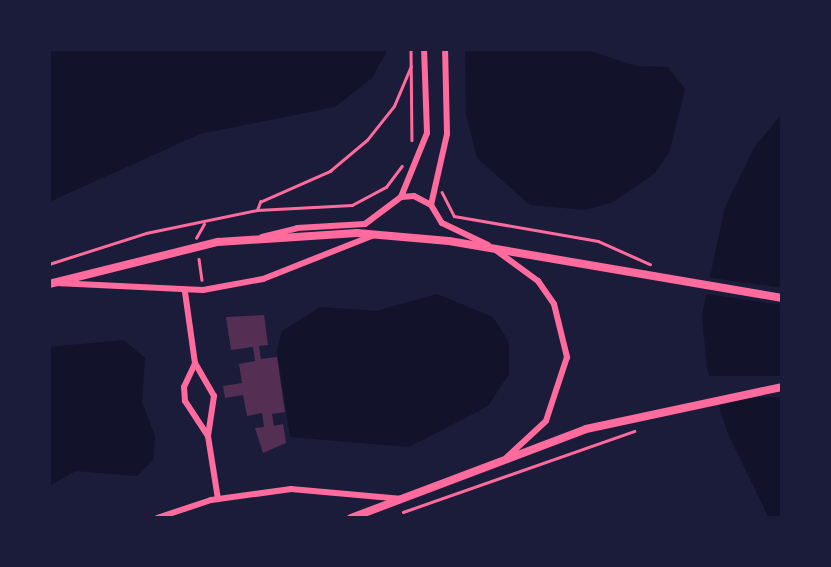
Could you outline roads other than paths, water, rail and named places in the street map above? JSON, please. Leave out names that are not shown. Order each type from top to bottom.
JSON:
[{"type":"street","points":[[51,283],[197,246],[261,237],[296,228],[365,224],[401,197],[427,133],[424,49]]},
{"type":"street","points":[[431,205],[431,186],[447,134],[445,49]]},
{"type":"street","points":[[401,197],[419,196],[431,205],[442,223],[495,249],[538,281],[554,304],[567,357],[547,421],[500,463]]},
{"type":"street","points":[[261,237],[376,234],[495,249],[688,285],[782,298]]},
{"type":"street","points":[[51,283],[185,292],[203,290],[287,271],[376,234]]},
{"type":"street","points":[[185,292],[195,363],[214,396],[208,436],[218,499]]},
{"type":"street","points":[[195,363],[184,387],[186,401],[208,436]]},
{"type":"street","points":[[351,518],[409,500],[586,429],[782,387]]},
{"type":"street","points":[[157,518],[218,499],[318,489],[409,500]]}]
